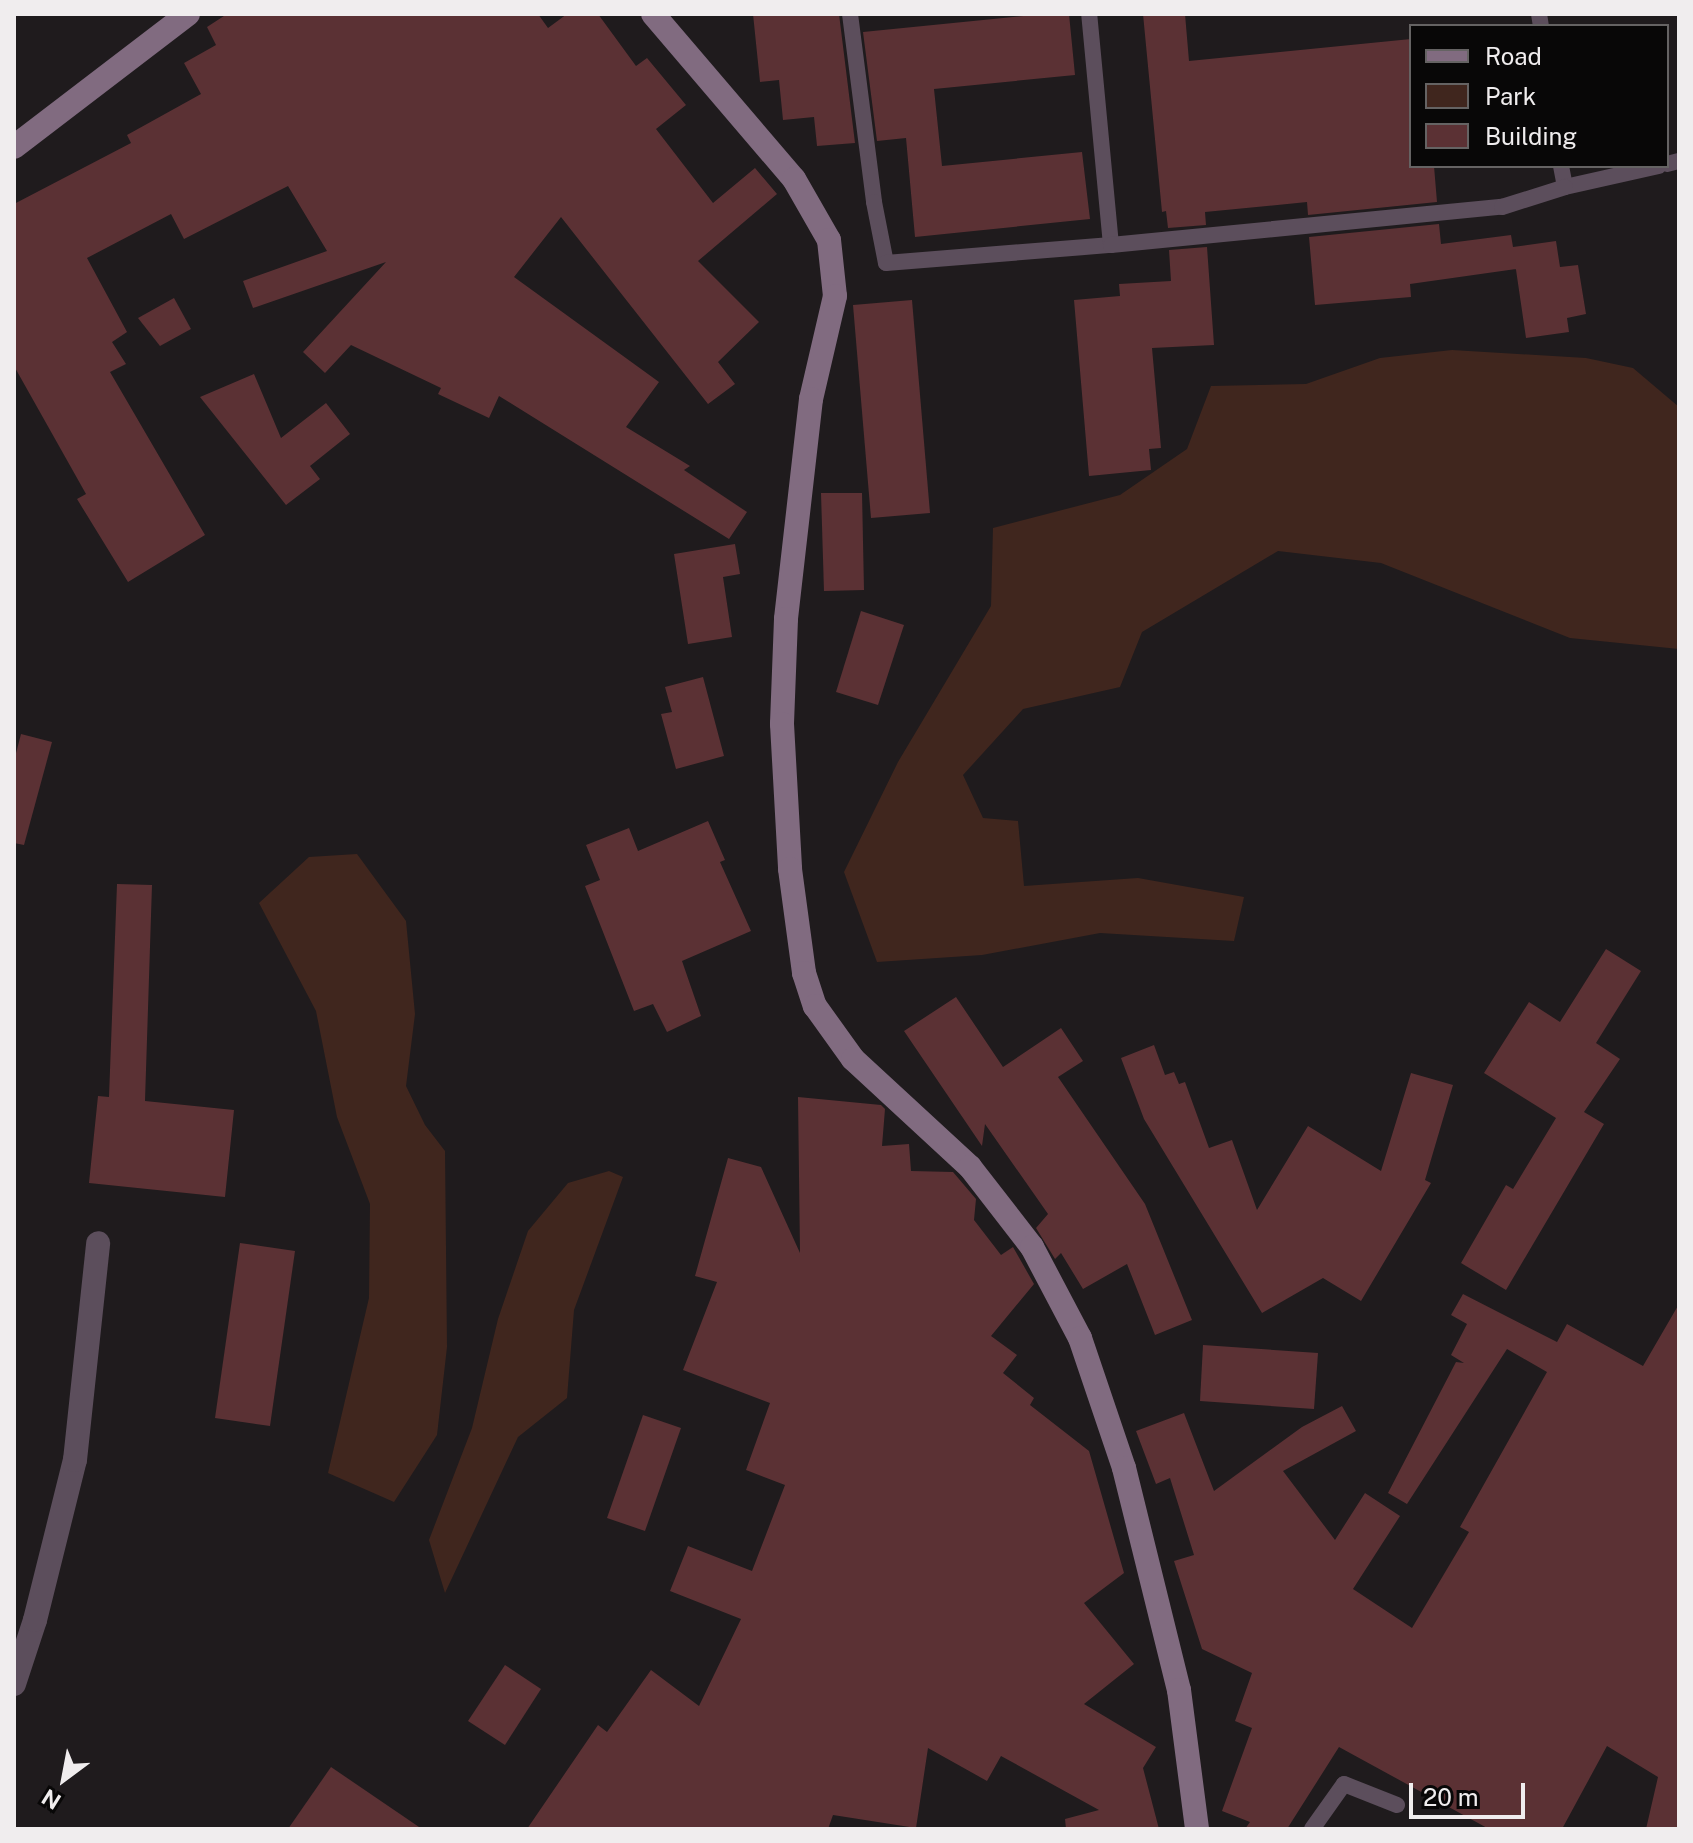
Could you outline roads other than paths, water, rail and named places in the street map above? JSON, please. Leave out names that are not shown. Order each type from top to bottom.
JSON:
[{"type":"street","points":[[14,147],[188,14]]},
{"type":"street","points":[[656,15],[794,179],[829,240],[835,296],[811,399],[786,619],[782,724],[790,869],[804,973],[815,1006],[853,1059],[970,1167],[1032,1247],[1080,1338],[1124,1468],[1179,1690],[1194,1781],[1197,1829]]},
{"type":"street","points":[[14,1684],[35,1620],[75,1460],[98,1243]]},
{"type":"lane","points":[[850,14],[874,202],[886,263],[1111,245],[1502,207],[1565,187],[1650,168]]},
{"type":"lane","points":[[1089,14],[1111,245]]},
{"type":"lane","points":[[1561,168],[1565,187]]},
{"type":"lane","points":[[1312,1829],[1344,1784],[1397,1805]]}]
